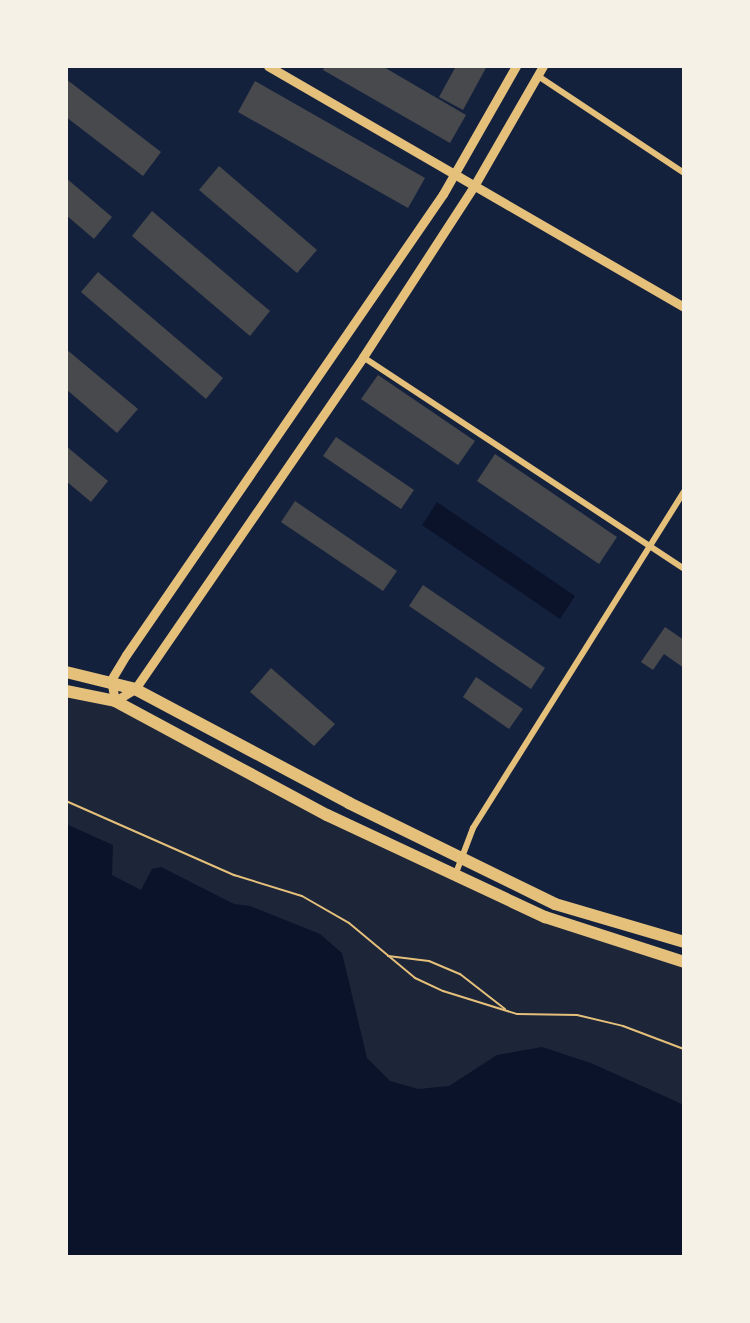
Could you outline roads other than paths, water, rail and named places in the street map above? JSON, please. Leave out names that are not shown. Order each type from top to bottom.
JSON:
[{"type":"main road","points":[[66,672],[111,681],[135,689],[349,803],[555,904],[684,942]]},
{"type":"main road","points":[[66,692],[115,701],[327,815],[456,873],[545,917],[684,962]]},
{"type":"street","points":[[268,66],[684,307]]},
{"type":"street","points":[[516,66],[454,175],[111,681],[115,701],[135,689],[363,357],[474,186],[543,66]]},
{"type":"street","points":[[538,76],[684,173]]},
{"type":"street","points":[[363,357],[684,570]]},
{"type":"street","points":[[456,873],[474,828],[684,492]]}]
